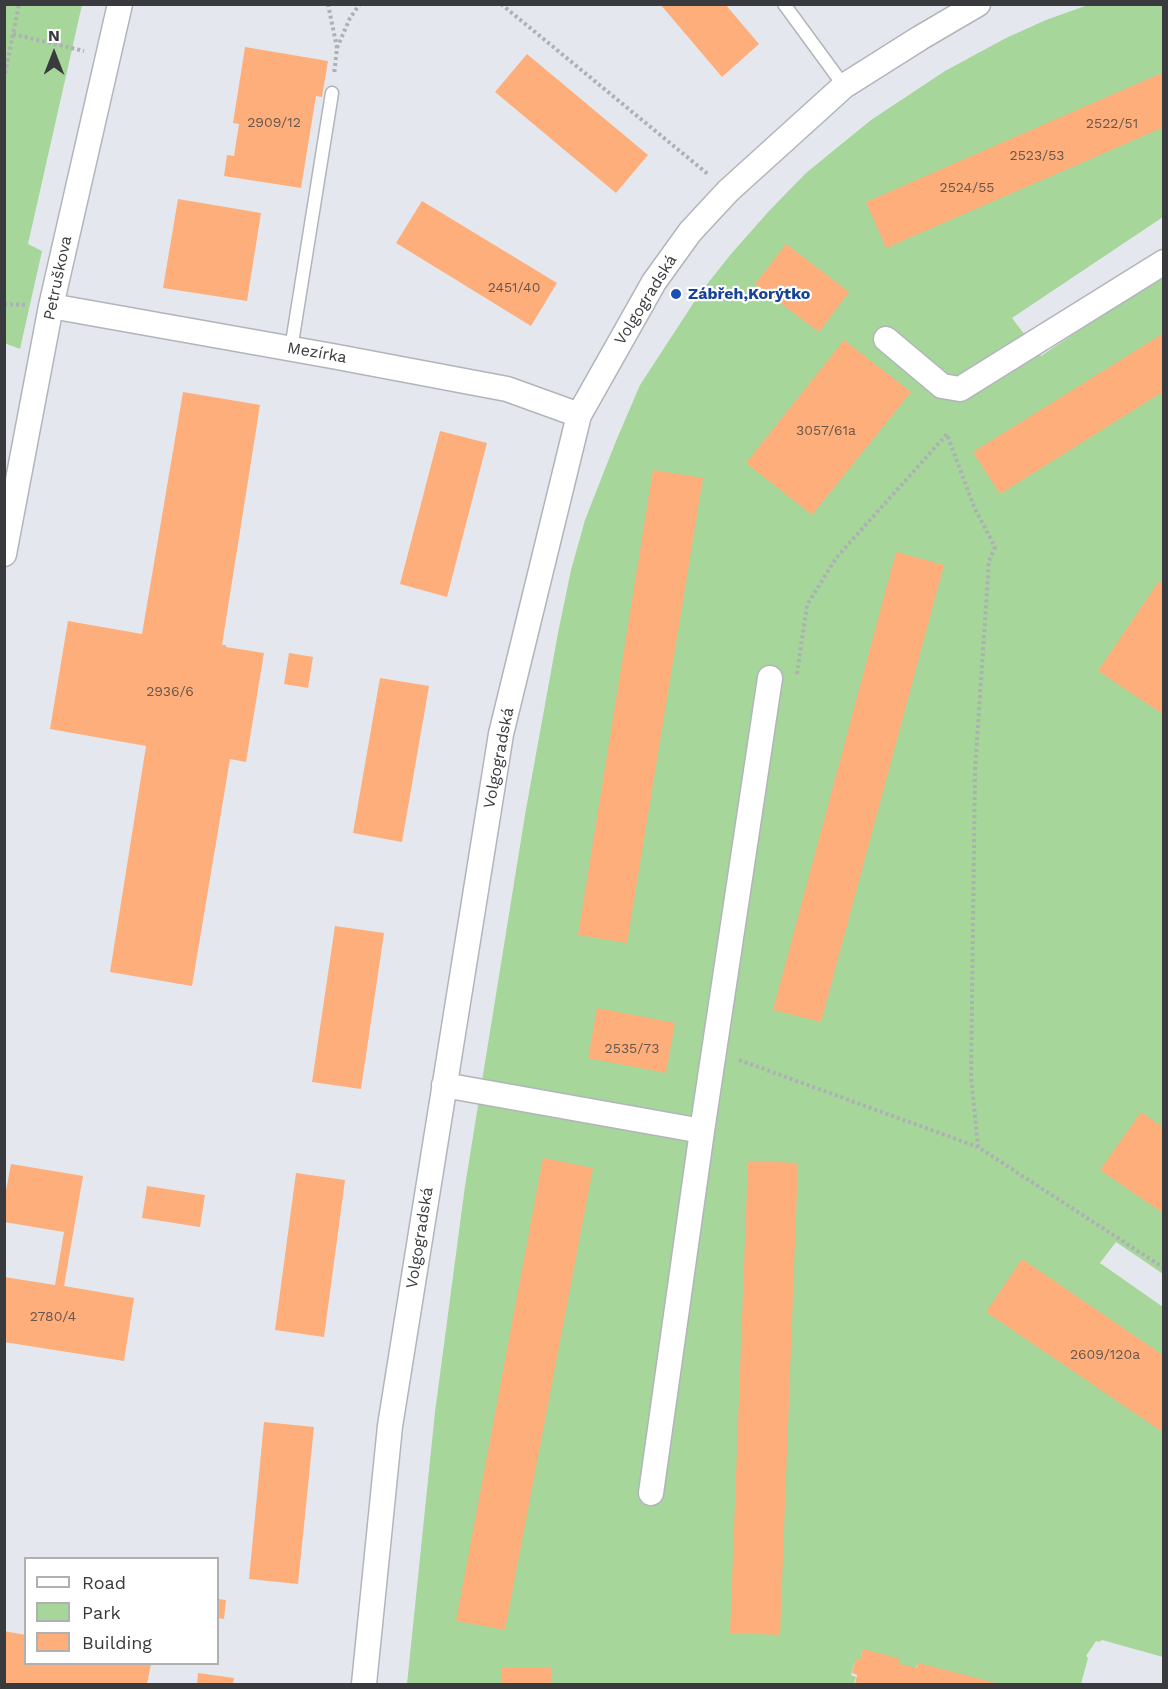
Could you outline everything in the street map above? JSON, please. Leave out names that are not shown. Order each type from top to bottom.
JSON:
[{"type":"street","name":"Petruškova","points":[[4,554],[51,306],[120,4]]},
{"type":"street","name":"Volgogradská","points":[[364,1684],[390,1426],[501,734],[579,415],[654,282],[690,232],[728,191],[844,86],[978,4]]},
{"type":"street","points":[[886,339],[942,386],[960,389],[1164,262]]},
{"type":"street","name":"Mezírka","points":[[51,306],[507,389],[579,415]]},
{"type":"street","points":[[651,1493],[702,1131],[770,678]]},
{"type":"street","points":[[444,1085],[702,1131]]},
{"type":"lane","points":[[784,4],[844,86]]},
{"type":"lane","points":[[291,349],[332,93]]},
{"type":"path","points":[[4,79],[18,4]]},
{"type":"path","points":[[328,4],[336,48],[332,93]]},
{"type":"path","points":[[336,48],[350,18],[360,4]]},
{"type":"path","points":[[501,4],[728,191]]},
{"type":"path","points":[[13,34],[108,57]]},
{"type":"path","points":[[797,675],[807,605],[836,558],[947,434],[974,507],[995,547],[989,561],[975,770],[971,1077],[978,1147]]},
{"type":"path","points":[[737,1059],[978,1147],[1164,1268]]},
{"type":"green space","points":[[4,5],[82,5],[28,244],[42,251],[20,349],[4,343]]},
{"type":"green space","points":[[1088,5],[1163,5],[1163,217],[1012,318],[1041,356],[1163,274],[1163,1274],[1116,1242],[1100,1263],[1163,1307],[1163,1657],[1102,1640],[1096,1641],[1086,1656],[1088,1658],[1081,1684],[993,1684],[917,1665],[916,1670],[862,1652],[860,1662],[855,1662],[851,1675],[856,1677],[854,1684],[407,1684],[435,1412],[465,1186],[526,809],[571,570],[585,520],[616,441],[640,385],[700,293],[731,254],[806,173],[871,120],[945,71],[1006,38]]},
{"type":"building","points":[[660,4],[725,4],[759,44],[722,77]]},
{"type":"building","points":[[245,47],[328,61],[322,97],[316,96],[301,188],[224,176],[227,155],[234,156],[239,124],[233,123]]},
{"type":"building","points":[[527,54],[648,155],[616,193],[495,92]]},
{"type":"building","points":[[1164,72],[1164,127],[886,248],[866,202]]},
{"type":"building","points":[[178,199],[261,213],[247,301],[163,288]]},
{"type":"building","points":[[422,201],[557,283],[531,326],[396,243]]},
{"type":"building","points":[[786,244],[849,292],[819,332],[755,284]]},
{"type":"building","points":[[1164,333],[1164,391],[1000,494],[973,452]]},
{"type":"building","points":[[844,340],[911,392],[812,515],[746,463]]},
{"type":"building","points":[[183,392],[260,405],[222,645],[264,653],[246,762],[230,759],[192,986],[110,972],[146,746],[50,729],[68,621],[142,634]]},
{"type":"building","points":[[440,431],[487,443],[447,597],[400,584]]},
{"type":"building","points":[[653,470],[703,478],[627,943],[578,935]]},
{"type":"building","points":[[896,552],[944,565],[821,1022],[773,1010]]},
{"type":"building","points":[[1159,581],[1164,584],[1164,715],[1098,671]]},
{"type":"building","points":[[289,653],[313,657],[308,688],[284,684]]},
{"type":"building","points":[[380,678],[429,686],[402,842],[353,833]]},
{"type":"building","points":[[335,926],[384,933],[361,1089],[312,1082]]},
{"type":"building","points":[[597,1008],[675,1023],[666,1073],[588,1058]]},
{"type":"building","points":[[1141,1112],[1164,1128],[1164,1214],[1100,1170]]},
{"type":"building","points":[[543,1158],[593,1168],[505,1630],[456,1621]]},
{"type":"building","points":[[748,1161],[798,1163],[780,1635],[730,1633]]},
{"type":"building","points":[[11,1164],[83,1176],[64,1286],[134,1298],[124,1361],[4,1342],[4,1277],[55,1285],[64,1232],[4,1222],[4,1201]]},
{"type":"building","points":[[296,1173],[345,1180],[324,1337],[275,1330]]},
{"type":"building","points":[[147,1186],[205,1195],[200,1227],[142,1218]]},
{"type":"building","points":[[1022,1259],[1164,1356],[1164,1433],[986,1312]]},
{"type":"building","points":[[264,1422],[314,1427],[298,1584],[249,1579]]},
{"type":"building","points":[[219,1599],[226,1600],[224,1619],[219,1618]]},
{"type":"building","points":[[4,1631],[24,1635],[24,1665],[151,1665],[147,1684],[4,1684]]},
{"type":"building","points":[[863,1649],[900,1659],[899,1664],[917,1668],[918,1663],[1000,1684],[855,1684],[857,1675],[852,1673],[856,1659],[860,1660]]},
{"type":"building","points":[[501,1667],[552,1668],[552,1684],[501,1684]]},
{"type":"building","points":[[198,1673],[234,1678],[233,1684],[197,1684]]},
{"type":"place","name":"Zábřeh,Korýtko","points":[[676,294]]}]
